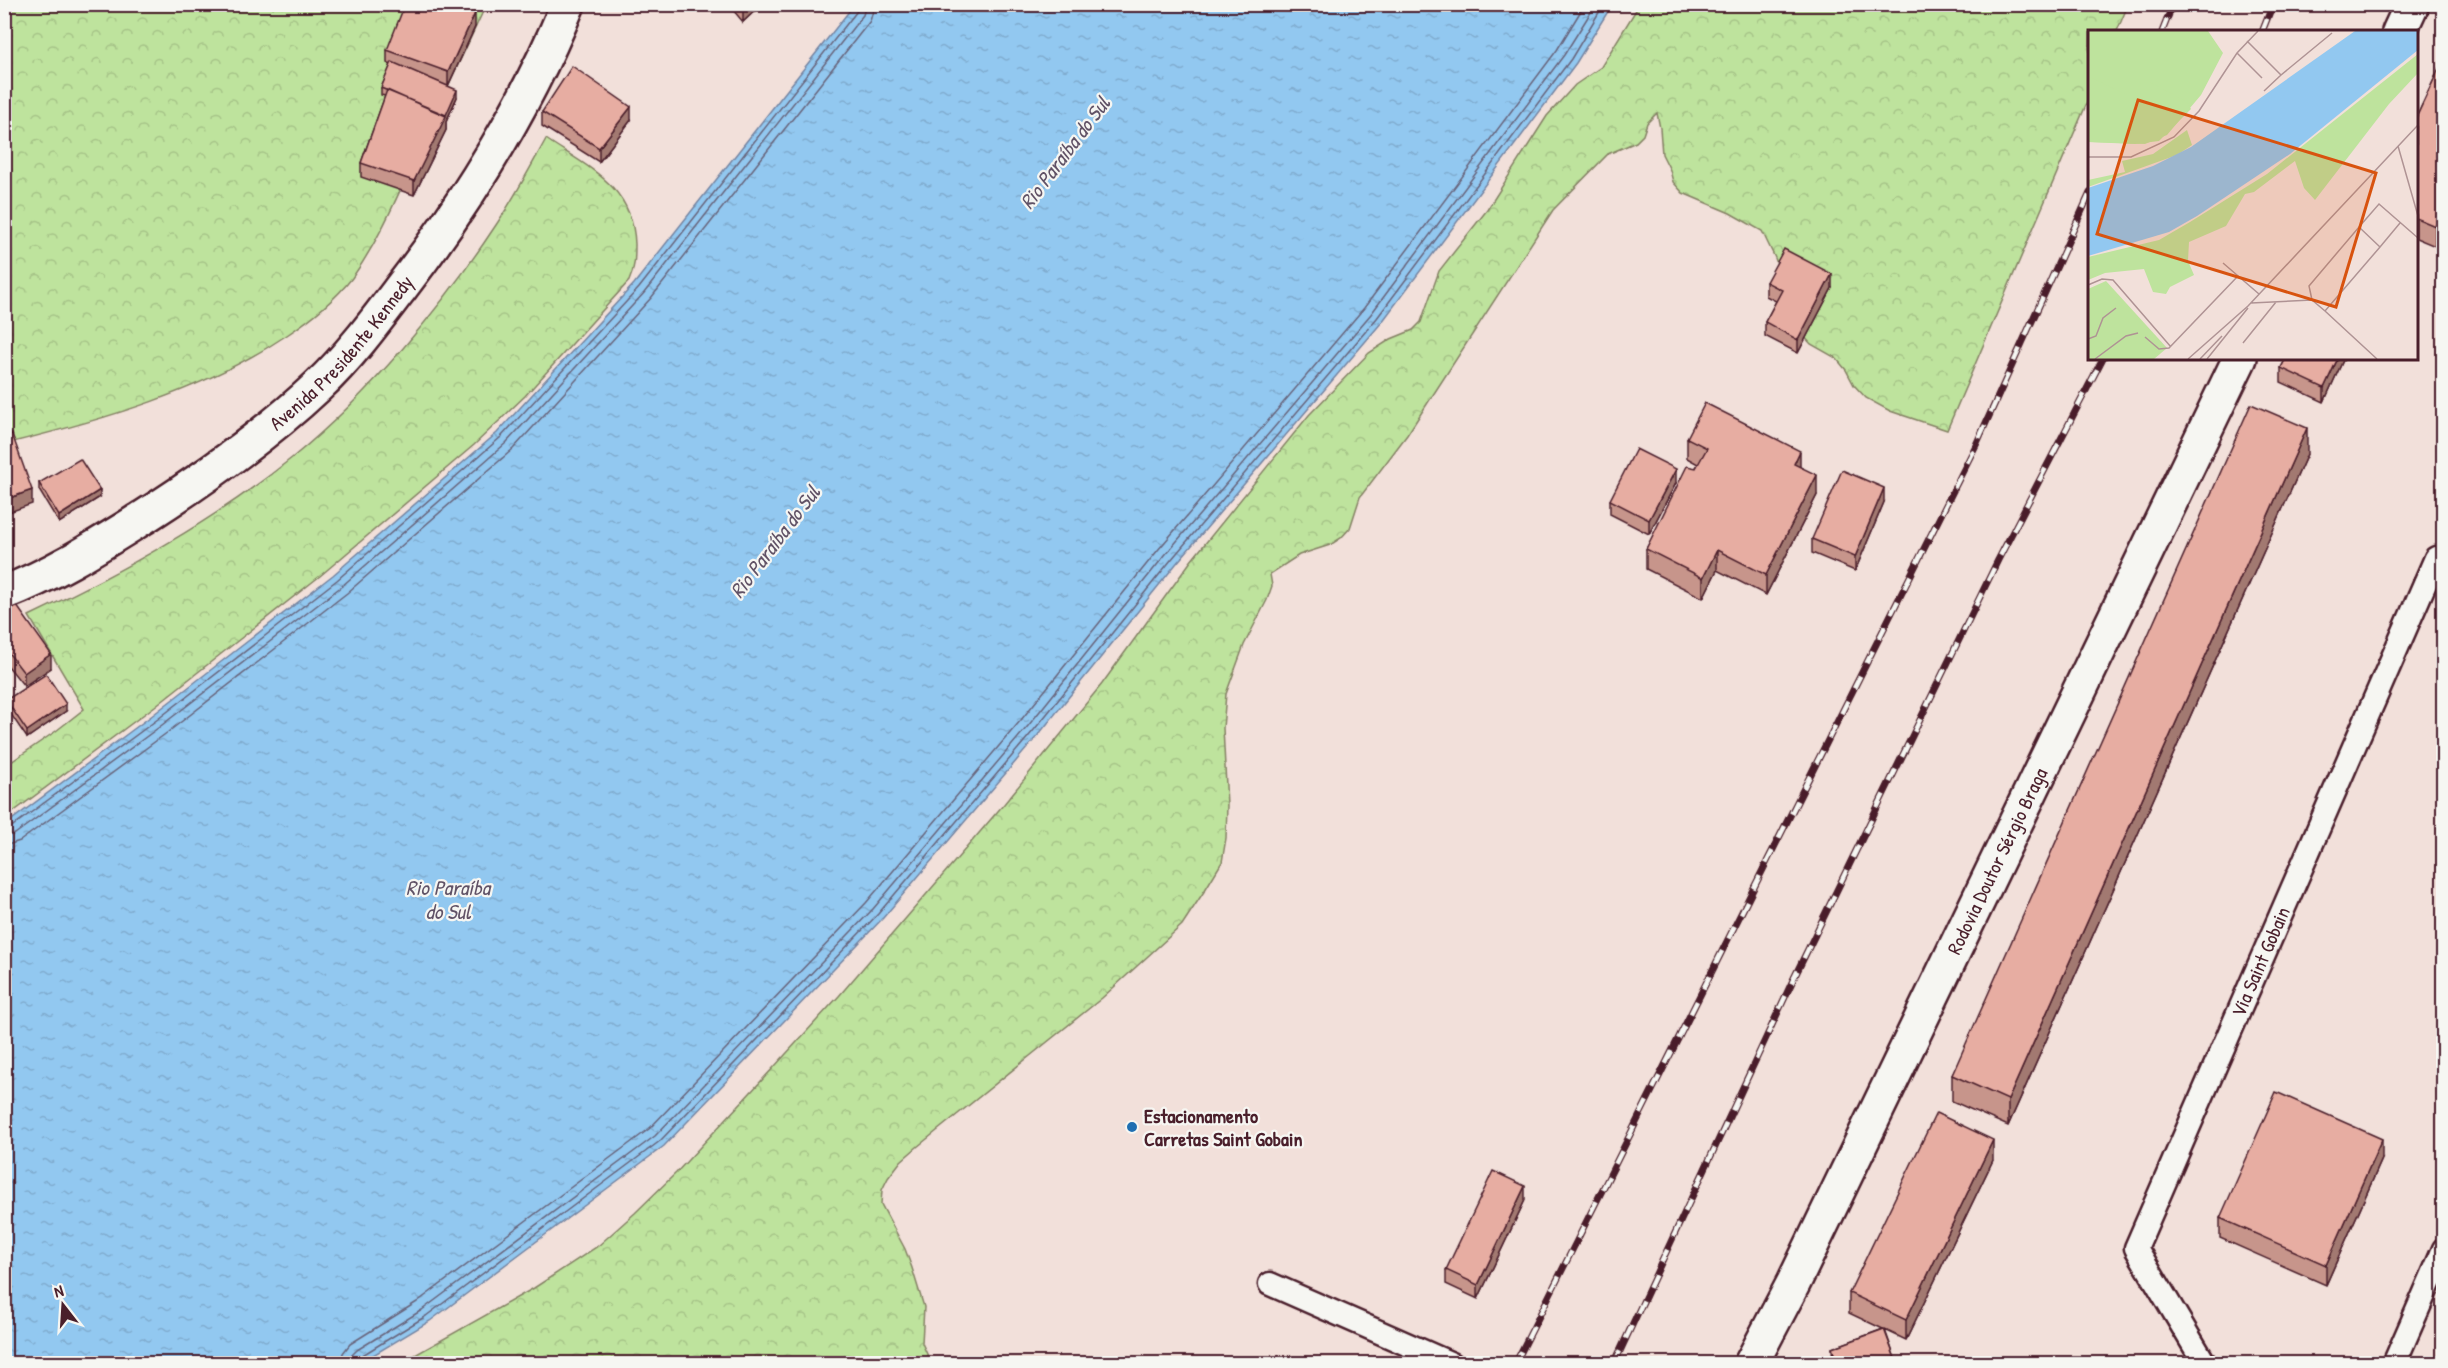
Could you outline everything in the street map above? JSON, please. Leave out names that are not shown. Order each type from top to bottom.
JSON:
[{"type":"main road","name":"Avenida Presidente Kennedy","points":[[4,592],[51,572],[99,546],[184,491],[269,430],[320,385],[380,316],[441,235],[494,153],[550,47],[568,4]]},
{"type":"main road","points":[[2400,30],[2412,4]]},
{"type":"main road","name":"Rodovia Doutor Sérgio Braga","points":[[1751,1364],[1794,1282],[2239,360]]},
{"type":"lane","name":"Via Saint Gobain","points":[[2205,1364],[2136,1248],[2441,554]]},
{"type":"lane","points":[[2394,1364],[2444,1249]]},
{"type":"lane","points":[[1270,1284],[1449,1363]]},
{"type":"green space","points":[[4,5],[486,5],[378,236],[352,278],[330,302],[296,329],[221,373],[115,414],[5,444]]},
{"type":"green space","points":[[1639,5],[2128,5],[2117,30],[2088,30],[2088,100],[1947,430],[1890,411],[1866,398],[1836,358],[1811,344],[1800,332],[1775,258],[1762,231],[1730,213],[1683,193],[1673,182],[1662,154],[1657,113],[1647,123],[1643,135],[1636,142],[1608,154],[1553,210],[1407,435],[1360,497],[1350,528],[1330,545],[1299,555],[1270,574],[1272,586],[1267,600],[1244,645],[1226,694],[1223,728],[1227,805],[1226,838],[1222,862],[1182,925],[1102,998],[917,1147],[901,1161],[888,1178],[882,1190],[881,1204],[905,1249],[912,1268],[924,1307],[922,1343],[931,1363],[399,1364],[534,1288],[598,1246],[676,1173],[839,996],[1004,804],[1102,684],[1191,561],[1309,415],[1369,353],[1391,339],[1413,330],[1421,322],[1439,271],[1487,210],[1547,116],[1575,85],[1601,67]]},
{"type":"green space","points":[[546,139],[606,181],[626,207],[632,224],[635,244],[634,263],[629,281],[525,396],[474,445],[320,576],[155,706],[5,818],[4,767],[84,709],[29,616],[98,582],[199,524],[262,481],[321,433],[403,348],[452,287],[503,214]]},
{"type":"water","name":"Rio Paraíba do Sul","points":[[854,5],[1612,5],[1576,63],[1382,322],[1176,564],[1039,734],[883,918],[664,1146],[430,1321],[360,1363],[5,1363],[5,825],[154,714],[333,575],[497,433],[634,284]]},
{"type":"building","points":[[405,4],[455,4],[475,13],[448,72],[387,50]]},
{"type":"building","points":[[2444,58],[2444,206],[2435,226],[2418,219],[2418,114]]},
{"type":"building","points":[[392,62],[457,90],[446,115],[381,88]]},
{"type":"building","points":[[572,66],[631,107],[599,148],[542,112]]},
{"type":"building","points":[[387,90],[446,116],[414,181],[361,163]]},
{"type":"building","points":[[1784,249],[1832,274],[1798,340],[1765,322],[1782,290],[1766,282]]},
{"type":"building","points":[[2285,360],[2337,360],[2324,388],[2281,368]]},
{"type":"building","points":[[1705,403],[1800,451],[1794,464],[1817,475],[1766,575],[1717,550],[1703,578],[1646,549],[1687,466],[1696,468],[1707,448],[1687,438]]},
{"type":"building","points":[[2251,404],[2307,428],[2008,1100],[1952,1075]]},
{"type":"building","points":[[12,434],[32,490],[4,500],[4,436]]},
{"type":"building","points":[[1636,449],[1676,469],[1649,520],[1610,500]]},
{"type":"building","points":[[80,459],[100,490],[59,516],[39,483]]},
{"type":"building","points":[[1842,470],[1884,488],[1855,557],[1812,539]]},
{"type":"building","points":[[17,606],[51,654],[24,673],[4,647],[4,611]]},
{"type":"building","points":[[46,674],[66,704],[27,731],[6,700]]},
{"type":"building","points":[[2276,1092],[2382,1139],[2326,1265],[2220,1218]]},
{"type":"building","points":[[1936,1113],[1993,1140],[1906,1320],[1849,1293]]},
{"type":"building","points":[[1493,1171],[1525,1186],[1478,1285],[1446,1270]]},
{"type":"building","points":[[1884,1329],[1897,1364],[1838,1364],[1832,1348]]},
{"type":"railway","points":[[2163,30],[2173,4]]},
{"type":"railway","points":[[2263,30],[2273,4]]},
{"type":"railway","points":[[1515,1364],[1976,445],[2088,197]]},
{"type":"railway","points":[[1614,1364],[1793,980],[1998,560],[2102,360]]},
{"type":"place","name":"Estacionamento Carretas Saint Gobain","points":[[1132,1127]]}]
